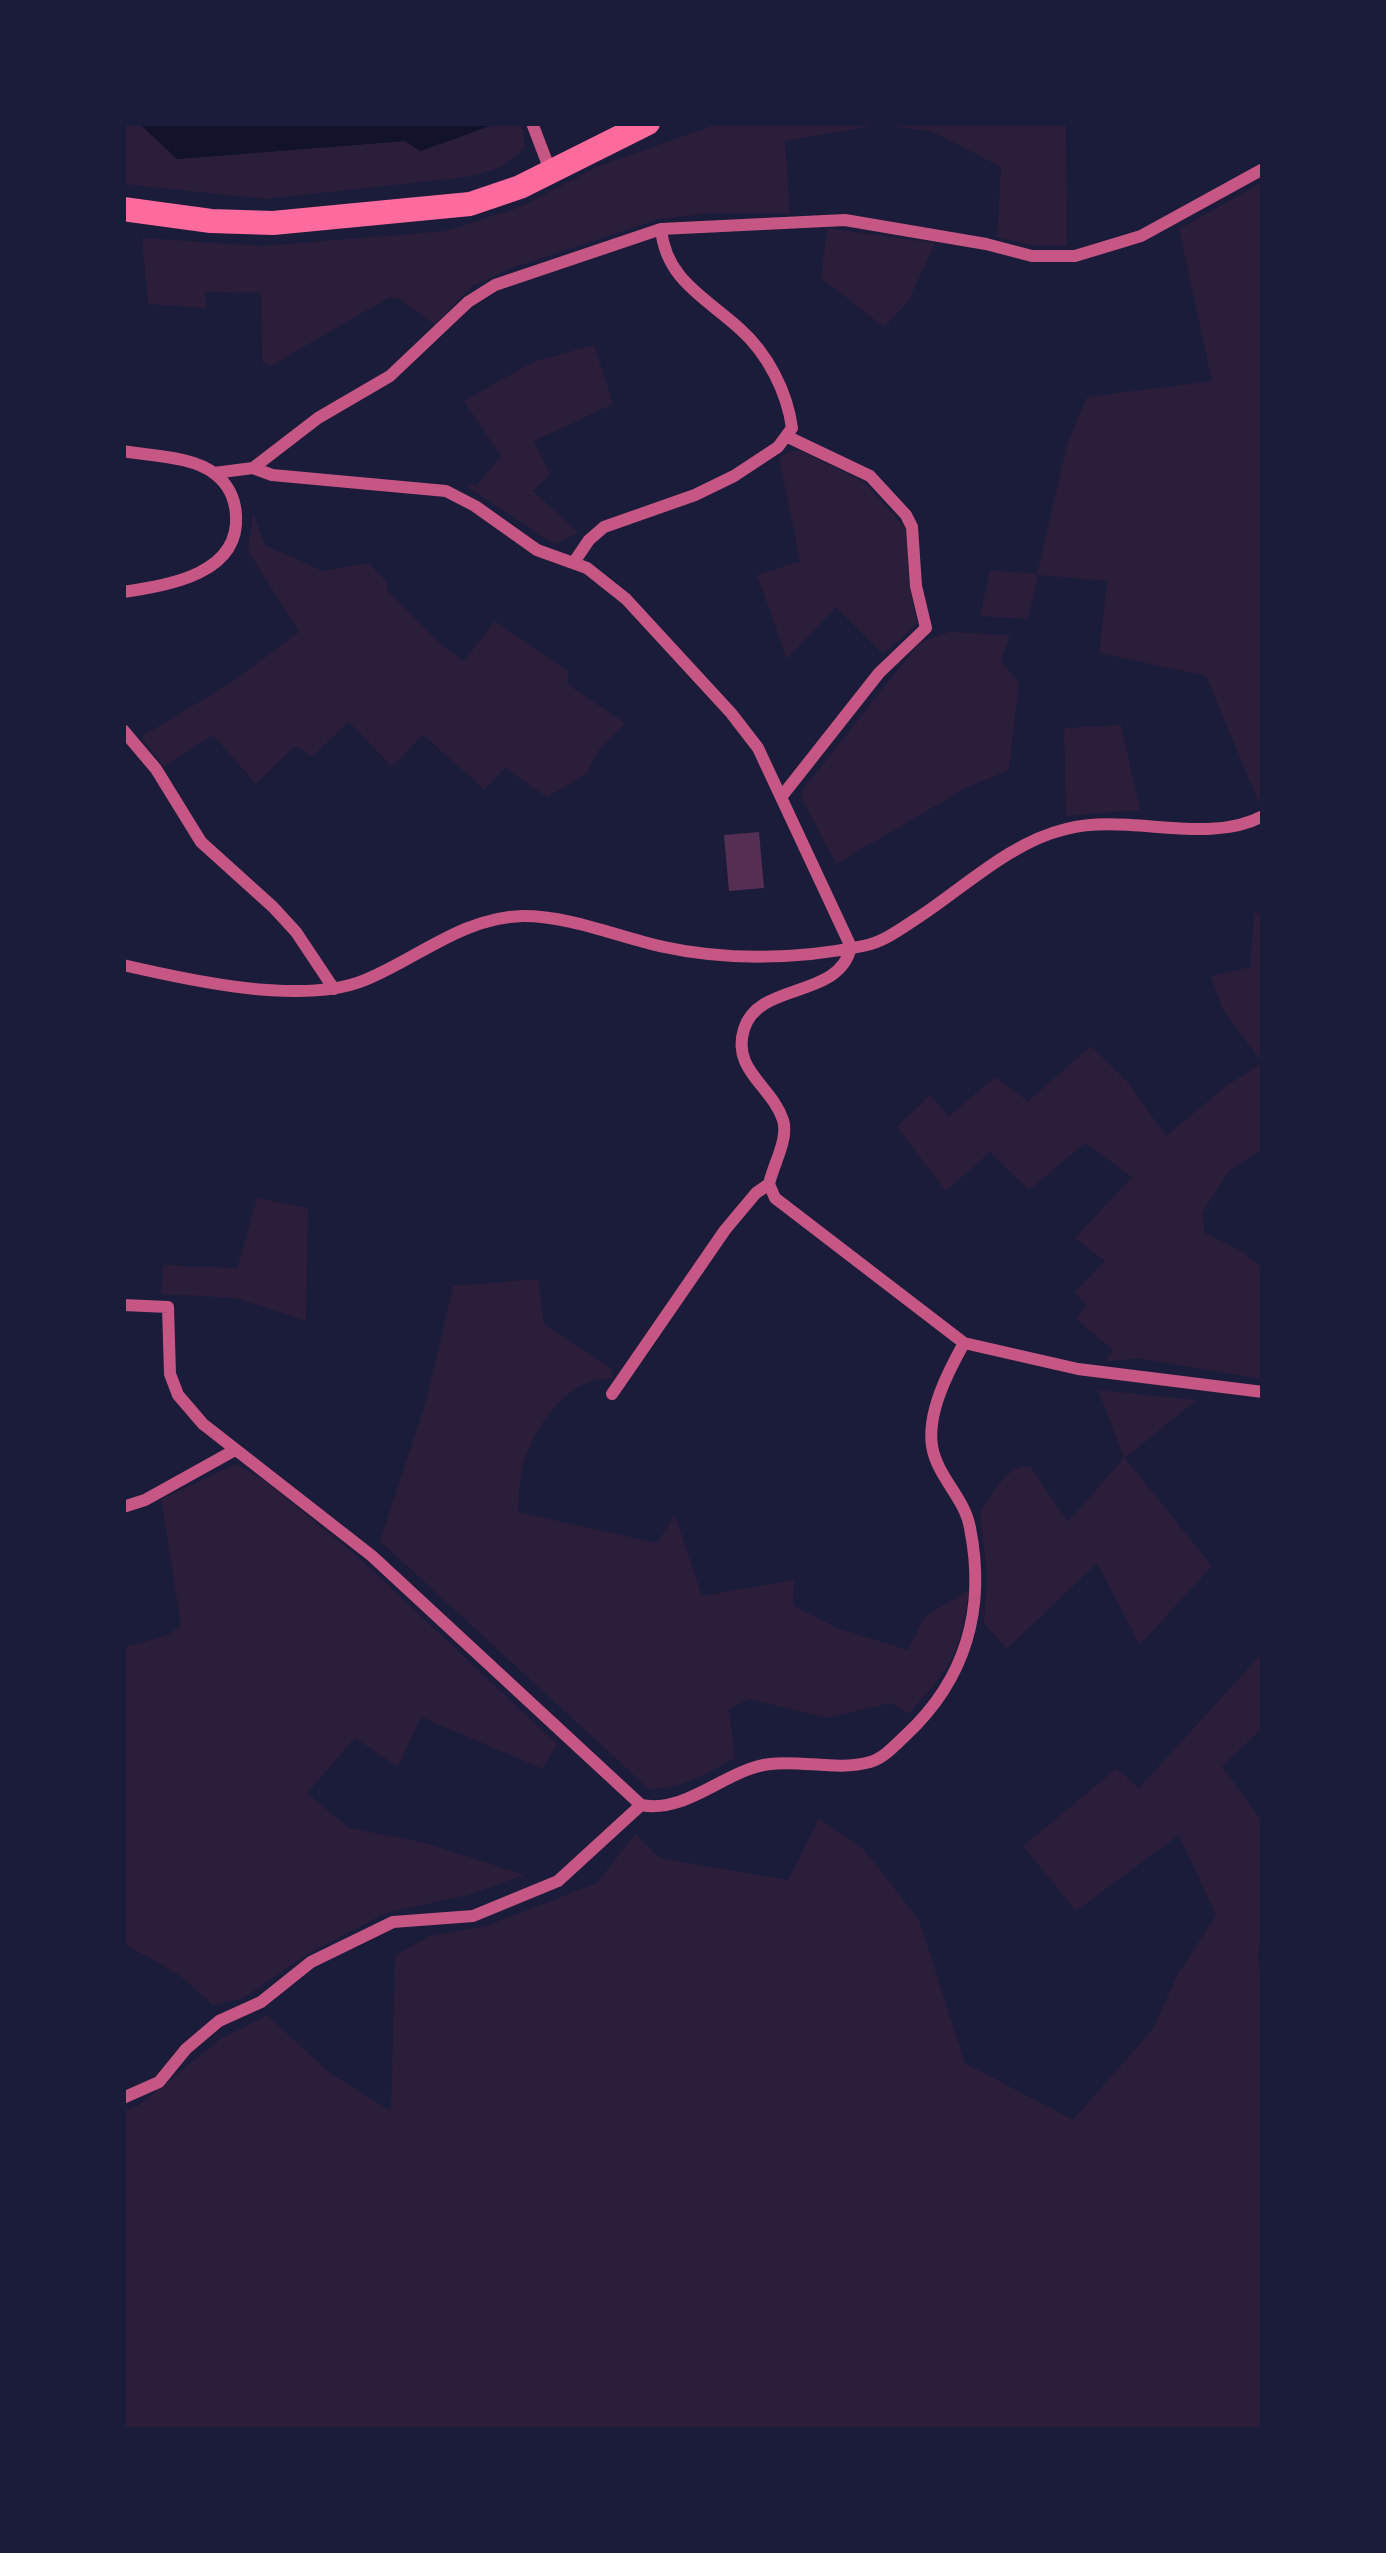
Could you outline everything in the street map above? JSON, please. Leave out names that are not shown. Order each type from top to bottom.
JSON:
[{"type":"main road","points":[[123,209],[232,222],[470,204],[520,187],[648,123]]},
{"type":"street","points":[[532,123],[550,170]]},
{"type":"street","points":[[253,468],[318,418],[390,376],[468,302],[495,285],[661,229],[845,220],[1032,256],[1075,256],[1141,236],[1263,169]]},
{"type":"street","points":[[574,562],[604,527],[734,476],[788,437],[790,417],[775,375],[741,329],[674,272],[661,229]]},
{"type":"street","points":[[782,796],[879,673],[926,628],[916,586],[912,526],[905,515],[870,476],[788,437]]},
{"type":"street","points":[[123,451],[214,473],[253,468],[272,475],[446,491],[537,550],[574,562],[626,598],[758,748],[851,947],[842,969],[763,1005],[746,1022],[745,1063],[782,1118],[781,1145],[769,1184],[725,1230],[612,1394]]},
{"type":"street","points":[[123,592],[179,582],[224,554],[234,534],[235,505],[214,473]]},
{"type":"street","points":[[123,730],[156,769],[201,842],[296,932],[334,989]]},
{"type":"street","points":[[123,965],[298,992],[334,989],[387,970],[461,930],[518,916],[562,920],[664,947],[721,955],[851,947],[889,936],[1034,839],[1063,829],[1095,823],[1224,828],[1263,816]]},
{"type":"street","points":[[769,1184],[781,1204],[964,1343],[1078,1369],[1263,1392]]},
{"type":"street","points":[[123,1305],[168,1307],[170,1374],[178,1395],[203,1424],[372,1556],[641,1805]]},
{"type":"street","points":[[123,2098],[159,2083],[186,2049],[219,2021],[261,2002],[311,1962],[393,1922],[473,1916],[557,1881],[641,1805],[665,1805],[763,1764],[875,1760],[915,1727],[964,1660],[976,1597],[970,1527],[942,1475],[932,1436],[943,1385],[964,1343]]},
{"type":"street","points":[[123,1507],[146,1500],[235,1450]]},
{"type":"shaded area","points":[[123,123],[139,123],[177,159],[405,141],[421,151],[498,123],[521,123],[525,146],[499,167],[467,177],[266,199],[123,184]]},
{"type":"shaded area","points":[[139,123],[498,123],[420,151],[405,141],[177,159]]},
{"type":"shaded area","points":[[720,123],[1066,123],[1067,246],[1035,246],[997,237],[1001,167],[931,131],[879,125],[785,141],[790,214],[713,213],[659,219],[472,286],[435,325],[390,297],[269,367],[262,361],[261,293],[205,292],[206,308],[148,304],[142,238],[261,246],[447,231],[523,206],[599,166]]},
{"type":"shaded area","points":[[1263,182],[1263,800],[1259,803],[1206,676],[1099,653],[1107,581],[1038,575],[1028,619],[980,616],[990,570],[1037,574],[1067,444],[1087,397],[1212,381],[1179,229]]},
{"type":"shaded area","points":[[827,228],[935,243],[908,302],[884,327],[821,278]]},
{"type":"shaded area","points":[[594,345],[613,404],[534,441],[550,474],[533,491],[579,533],[554,544],[466,486],[478,484],[501,456],[464,401],[533,362]]},
{"type":"shaded area","points":[[802,451],[864,482],[908,533],[917,624],[883,654],[836,607],[787,659],[757,575],[800,561],[779,458]]},
{"type":"shaded area","points":[[253,513],[265,545],[323,571],[369,563],[387,582],[387,590],[464,661],[495,621],[569,672],[567,684],[625,723],[598,751],[586,774],[547,797],[505,768],[485,790],[423,735],[392,767],[349,722],[312,757],[295,746],[256,784],[213,735],[164,767],[141,737],[232,682],[299,632],[248,551]]},
{"type":"shaded area","points":[[949,632],[1010,635],[1001,661],[1019,683],[1009,770],[968,787],[836,864],[801,797],[804,788],[919,643]]},
{"type":"shaded area","points":[[1121,725],[1140,810],[1066,816],[1064,728]]},
{"type":"shaded area","points":[[1254,912],[1263,915],[1263,1149],[1230,1170],[1202,1213],[1205,1233],[1243,1252],[1263,1269],[1263,1379],[1137,1358],[1105,1362],[1113,1350],[1076,1319],[1087,1305],[1074,1293],[1105,1261],[1075,1238],[1132,1177],[1085,1143],[1029,1190],[990,1152],[946,1191],[897,1127],[930,1095],[949,1116],[995,1077],[1028,1101],[1091,1046],[1127,1081],[1166,1136],[1262,1063],[1222,1008],[1211,976],[1250,967]]},
{"type":"shaded area","points":[[257,1198],[308,1208],[306,1321],[236,1298],[161,1294],[163,1265],[237,1268]]},
{"type":"shaded area","points":[[538,1279],[544,1324],[611,1368],[613,1379],[582,1385],[545,1419],[523,1465],[518,1512],[657,1543],[675,1515],[702,1596],[794,1580],[793,1605],[837,1628],[908,1650],[925,1616],[969,1590],[952,1658],[909,1714],[891,1703],[827,1718],[749,1699],[729,1709],[735,1758],[683,1784],[649,1789],[380,1541],[426,1402],[453,1286]]},
{"type":"shaded area","points":[[1098,1390],[1197,1400],[1125,1458],[1212,1566],[1140,1645],[1097,1563],[1007,1649],[984,1623],[987,1577],[980,1512],[1007,1475],[1030,1466],[1068,1522],[1124,1458]]},
{"type":"shaded area","points":[[236,1464],[264,1480],[359,1558],[557,1744],[543,1769],[421,1717],[398,1767],[355,1738],[307,1793],[349,1828],[426,1843],[525,1875],[468,1895],[386,1913],[309,1953],[242,1999],[213,2005],[178,1974],[124,1944],[123,1648],[168,1635],[181,1625],[161,1499]]},
{"type":"shaded area","points":[[1263,1652],[1263,1728],[1222,1766],[1263,1823],[1263,1926],[1258,1958],[1263,1986],[1263,2430],[123,2430],[123,2111],[139,2105],[220,2039],[267,2015],[330,2073],[391,2111],[395,1955],[430,1936],[486,1926],[597,1883],[635,1834],[660,1858],[788,1880],[819,1819],[863,1848],[919,1920],[965,2063],[1073,2120],[1152,2030],[1178,1974],[1216,1915],[1179,1835],[1076,1911],[1023,1846],[1117,1768],[1139,1788]]},
{"type":"building","points":[[759,832],[764,888],[729,891],[724,835]]}]
